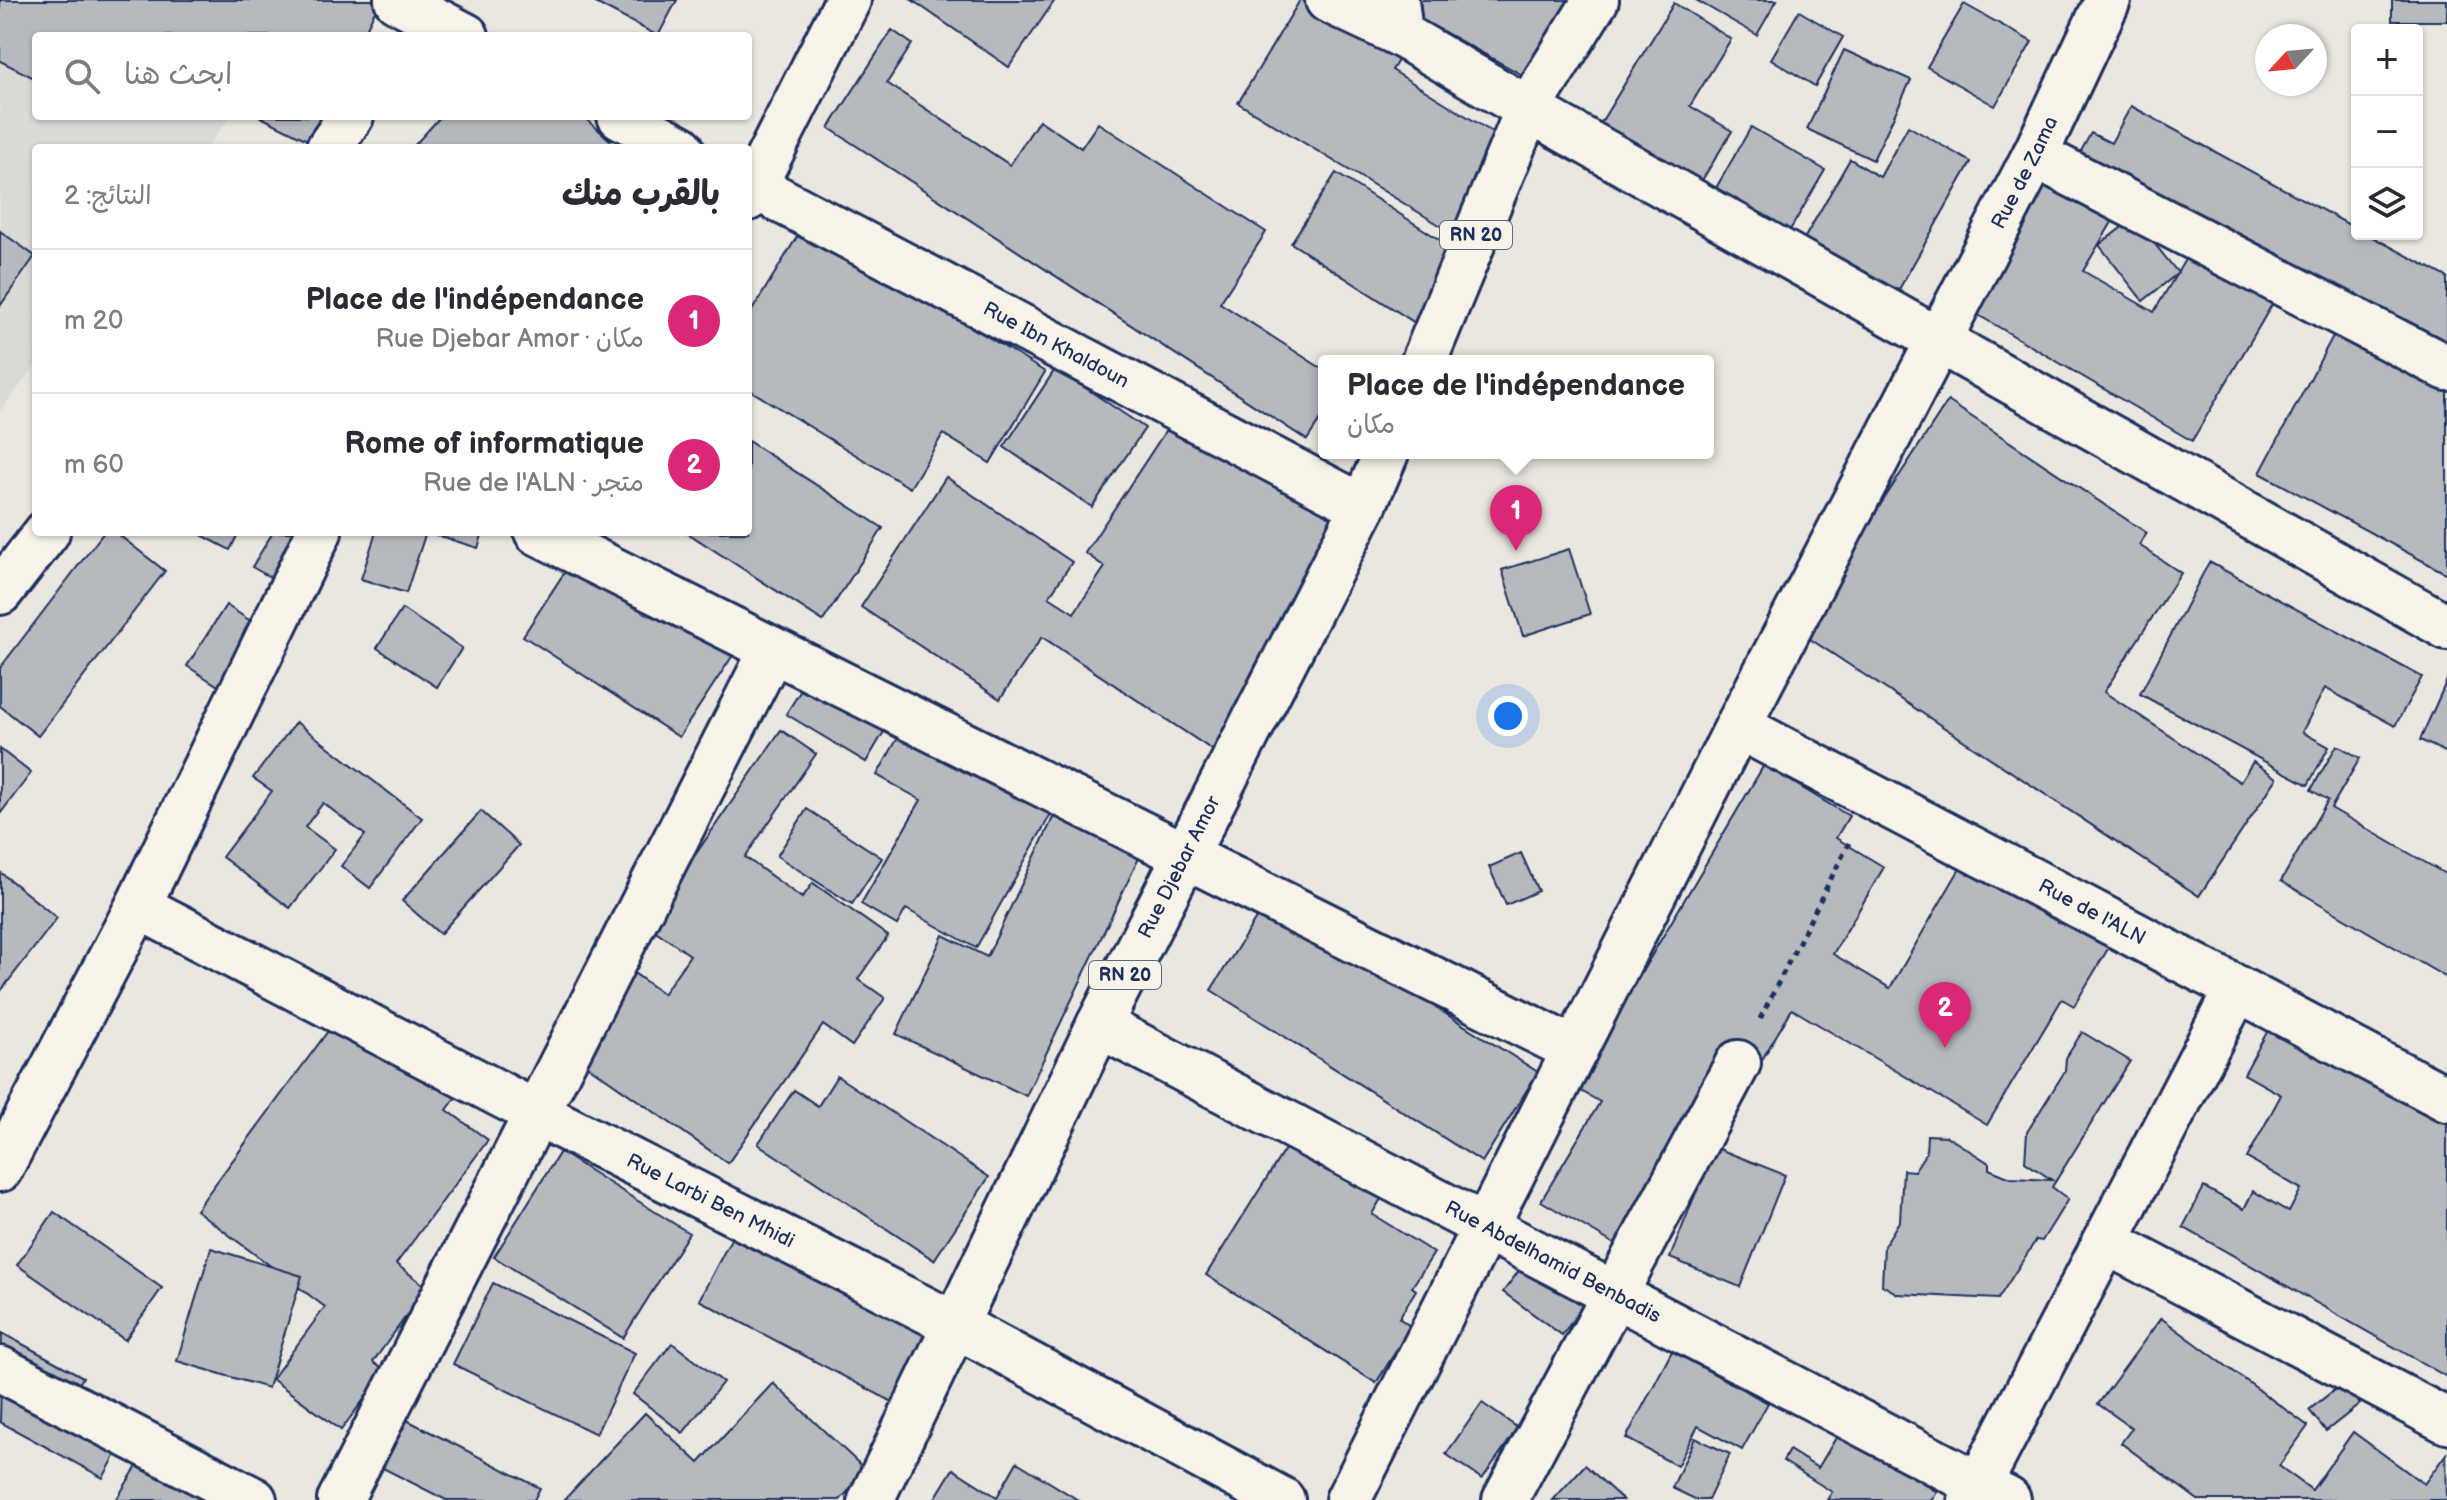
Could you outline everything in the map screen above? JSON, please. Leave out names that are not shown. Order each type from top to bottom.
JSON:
[{"type":"street","points":[[752,185],[848,0]]},
{"type":"street","points":[[1328,0],[1398,17],[1528,109],[1936,342],[2447,627]]},
{"type":"street","points":[[1528,109],[1596,0]]},
{"type":"street","name":"Rue de Zama","points":[[1348,1500],[1738,726],[2035,155],[2108,0]]},
{"type":"street","points":[[409,16],[455,32]]},
{"type":"street","name":"RN 20","points":[[1426,355],[1528,109]]},
{"type":"street","points":[[332,144],[348,120]]},
{"type":"street","points":[[628,120],[673,144]]},
{"type":"street","points":[[2035,155],[2447,368]]},
{"type":"street","name":"Rue Ibn Khaldoun","points":[[752,190],[1363,507]]},
{"type":"street","name":"Rue Djebar Amor","points":[[871,1500],[1099,1025],[1363,507],[1383,459]]},
{"type":"street","points":[[0,592],[44,536]]},
{"type":"street","points":[[0,1169],[138,906],[317,536]]},
{"type":"street","points":[[558,537],[772,650],[1575,1050]]},
{"type":"street","points":[[340,1500],[772,650]]},
{"type":"street","name":"Rue de l'ALN","points":[[1738,726],[2236,991],[2447,1099]]},
{"type":"street","name":"Rue Larbi Ben Mhidi","points":[[138,906],[536,1113],[954,1324],[1264,1496]]},
{"type":"street","points":[[1986,1495],[2107,1242],[2236,991]]},
{"type":"street","name":"Rue Abdelhamid Benbadis","points":[[1099,1025],[1986,1495]]},
{"type":"street","points":[[1505,1500],[1738,1063]]},
{"type":"street","points":[[2107,1242],[2447,1421]]},
{"type":"street","points":[[0,1369],[254,1500]]},
{"type":"path","points":[[1738,1063],[1872,797]]},
{"type":"shaded area","points":[[0,0],[32,32],[32,120],[228,120],[209,144],[32,144],[32,370],[0,411]]},
{"type":"building","points":[[0,0],[380,0],[365,32],[32,32],[32,77],[0,61]]},
{"type":"building","points":[[590,0],[677,0],[660,32],[650,32]]},
{"type":"building","points":[[912,0],[1055,0],[1009,67]]},
{"type":"building","points":[[1300,0],[1311,0],[1402,54],[1392,70],[1516,147],[1461,238],[1238,103]]},
{"type":"building","points":[[1421,0],[1582,0],[1537,83],[1413,15]]},
{"type":"building","points":[[1696,0],[1777,0],[1757,35]]},
{"type":"building","points":[[2392,0],[2447,0],[2447,21],[2392,21]]},
{"type":"building","points":[[1674,3],[1731,39],[1690,106],[1732,131],[1696,190],[1597,129]]},
{"type":"building","points":[[1964,4],[2032,42],[1995,106],[1927,67]]},
{"type":"building","points":[[1799,11],[1843,37],[1815,86],[1771,59]]},
{"type":"building","points":[[892,30],[912,44],[887,83],[1010,165],[1039,120],[1081,148],[1098,123],[1266,232],[1220,303],[1318,366],[1318,423],[1307,440],[829,128]]},
{"type":"building","points":[[1844,50],[1911,80],[1873,160],[1807,129]]},
{"type":"building","points":[[2131,106],[2351,226],[2351,240],[2378,240],[2447,277],[2447,574],[2260,473],[2341,321],[2071,169],[2091,133],[2111,143]]},
{"type":"building","points":[[267,120],[321,120],[311,142]]},
{"type":"building","points":[[437,120],[588,120],[610,140],[620,129],[637,144],[416,144]]},
{"type":"building","points":[[1908,126],[1971,162],[1897,293],[1804,239],[1850,159],[1880,177]]},
{"type":"building","points":[[1751,127],[1825,170],[1786,237],[1712,195]]},
{"type":"building","points":[[1336,173],[1468,258],[1423,328],[1291,243]]},
{"type":"building","points":[[2046,176],[2115,217],[2083,271],[2154,312],[2190,251],[2274,301],[2192,441],[1968,309]]},
{"type":"building","points":[[811,214],[925,298],[1045,372],[990,463],[943,434],[910,488],[752,391],[752,310]]},
{"type":"building","points":[[2134,218],[2178,273],[2143,301],[2099,245]]},
{"type":"building","points":[[0,231],[32,254],[32,260],[0,306]]},
{"type":"building","points":[[1056,368],[1145,428],[1092,507],[1004,447]]},
{"type":"building","points":[[1948,401],[2147,533],[2139,545],[2181,573],[2104,692],[2240,782],[2253,762],[2277,778],[2199,896],[1798,631]]},
{"type":"building","points":[[1184,403],[1365,523],[1214,751],[1042,637],[1000,699],[861,607],[946,477],[1072,562],[1049,597],[1074,613],[1105,567],[1085,553]]},
{"type":"building","points":[[752,444],[883,528],[823,621],[692,536],[752,536]]},
{"type":"building","points":[[101,536],[120,536],[165,571],[38,736],[0,706],[0,668]]},
{"type":"building","points":[[204,536],[237,536],[230,550]]},
{"type":"building","points":[[271,536],[328,536],[296,592],[252,567]]},
{"type":"building","points":[[375,536],[425,536],[406,593],[361,579]]},
{"type":"building","points":[[439,536],[482,536],[478,548]]},
{"type":"building","points":[[1569,549],[1590,614],[1523,636],[1502,570]]},
{"type":"building","points":[[579,550],[735,652],[679,737],[523,636]]},
{"type":"building","points":[[2209,562],[2422,677],[2395,726],[2325,688],[2302,732],[2329,747],[2308,785],[2140,694]]},
{"type":"building","points":[[226,605],[286,644],[248,705],[187,666]]},
{"type":"building","points":[[402,609],[462,648],[437,687],[377,648]]},
{"type":"building","points":[[813,671],[892,718],[866,762],[786,714]]},
{"type":"building","points":[[2447,680],[2447,753],[2420,740]]},
{"type":"building","points":[[909,718],[1057,803],[976,948],[906,909],[897,925],[861,904],[921,800],[877,775]]},
{"type":"building","points":[[296,722],[422,818],[370,888],[341,866],[365,835],[323,803],[305,827],[335,849],[290,908],[222,857],[272,791],[253,778]]},
{"type":"building","points":[[781,730],[816,754],[745,857],[802,898],[813,883],[888,936],[858,979],[885,998],[852,1046],[823,1025],[728,1163],[568,1052],[627,968],[663,994],[690,955],[647,925]]},
{"type":"building","points":[[2337,745],[2360,758],[2331,808],[2447,875],[2447,978],[2281,881],[2328,800],[2311,790]]},
{"type":"building","points":[[0,749],[31,773],[0,814]]},
{"type":"building","points":[[1764,765],[1849,816],[1836,838],[1884,867],[1833,954],[1890,988],[1962,865],[2058,922],[2064,913],[2112,942],[2074,1006],[2062,999],[1987,1125],[1792,1009],[1727,1119],[1638,1258],[1541,1201],[1600,1102],[1574,1087]]},
{"type":"building","points":[[1062,799],[1148,839],[1026,1096],[896,1034],[943,935],[987,957]]},
{"type":"building","points":[[807,809],[882,858],[852,904],[777,856]]},
{"type":"building","points":[[481,811],[519,845],[440,934],[402,901]]},
{"type":"building","points":[[1521,853],[1538,891],[1506,905],[1489,867]]},
{"type":"building","points":[[0,872],[57,918],[0,992]]},
{"type":"building","points":[[1267,901],[1538,1072],[1482,1162],[1211,990]]},
{"type":"building","points":[[345,1008],[460,1092],[447,1110],[488,1140],[396,1264],[427,1287],[373,1362],[385,1371],[341,1430],[272,1379],[325,1307],[196,1210]]},
{"type":"building","points":[[2272,1023],[2447,1121],[2447,1377],[2183,1227],[2204,1187],[2244,1209],[2253,1191],[2289,1212],[2301,1189],[2247,1158],[2281,1095],[2244,1074]]},
{"type":"building","points":[[2082,1032],[2130,1061],[2052,1187],[2068,1199],[2042,1241],[2036,1240],[1998,1299],[1898,1294],[1882,1285],[1884,1246],[1900,1220],[1903,1170],[1914,1171],[1926,1153],[1927,1135],[1946,1136],[1989,1163],[1989,1169],[2011,1178],[2052,1180],[2025,1162],[2027,1132],[2065,1071],[2066,1058]]},
{"type":"building","points":[[837,1076],[989,1177],[934,1260],[758,1144],[794,1090],[818,1106]]},
{"type":"building","points":[[1295,1133],[1385,1192],[1372,1214],[1434,1253],[1412,1287],[1416,1290],[1399,1318],[1411,1327],[1376,1383],[1206,1275]]},
{"type":"building","points":[[1714,1147],[1785,1175],[1740,1287],[1670,1258]]},
{"type":"building","points":[[560,1152],[689,1233],[623,1338],[494,1257]]},
{"type":"building","points":[[54,1212],[162,1288],[125,1340],[17,1265]]},
{"type":"building","points":[[743,1216],[941,1317],[896,1404],[699,1300]]},
{"type":"building","points":[[211,1248],[302,1276],[268,1388],[177,1361]]},
{"type":"building","points":[[1524,1264],[1583,1306],[1562,1335],[1503,1292]]},
{"type":"building","points":[[493,1283],[635,1353],[596,1434],[453,1364]]},
{"type":"building","points":[[2161,1318],[2308,1426],[2279,1466],[2312,1490],[2353,1432],[2424,1484],[2446,1454],[2447,1500],[2198,1500],[2121,1443],[2132,1428],[2098,1404]]},
{"type":"building","points":[[2,1333],[83,1377],[70,1401],[128,1433],[103,1478],[0,1422]]},
{"type":"building","points":[[672,1343],[723,1382],[683,1433],[633,1394]]},
{"type":"building","points":[[1672,1351],[1768,1403],[1742,1450],[1698,1426],[1677,1466],[1626,1438]]},
{"type":"building","points":[[773,1383],[867,1471],[840,1500],[564,1500],[645,1413],[699,1463]]},
{"type":"building","points":[[2343,1383],[2360,1404],[2326,1431],[2309,1410]]},
{"type":"building","points":[[1482,1403],[1518,1428],[1482,1479],[1446,1454]]},
{"type":"building","points":[[401,1417],[540,1488],[534,1500],[446,1500],[377,1465]]},
{"type":"building","points":[[1840,1431],[1937,1492],[1932,1500],[1827,1500],[1832,1492],[1783,1461],[1789,1450],[1818,1468]]},
{"type":"building","points":[[158,1432],[269,1500],[116,1500]]},
{"type":"building","points":[[1695,1438],[1730,1454],[1708,1500],[1697,1500],[1672,1488]]},
{"type":"building","points":[[1017,1462],[1078,1500],[934,1500],[953,1469],[997,1497]]},
{"type":"building","points":[[1585,1465],[1623,1500],[1553,1500]]},
{"type":"place","name":"Place de l'indépendance","points":[[1516,551]]},
{"type":"place","name":"Rome of informatique","points":[[1945,1048]]}]
